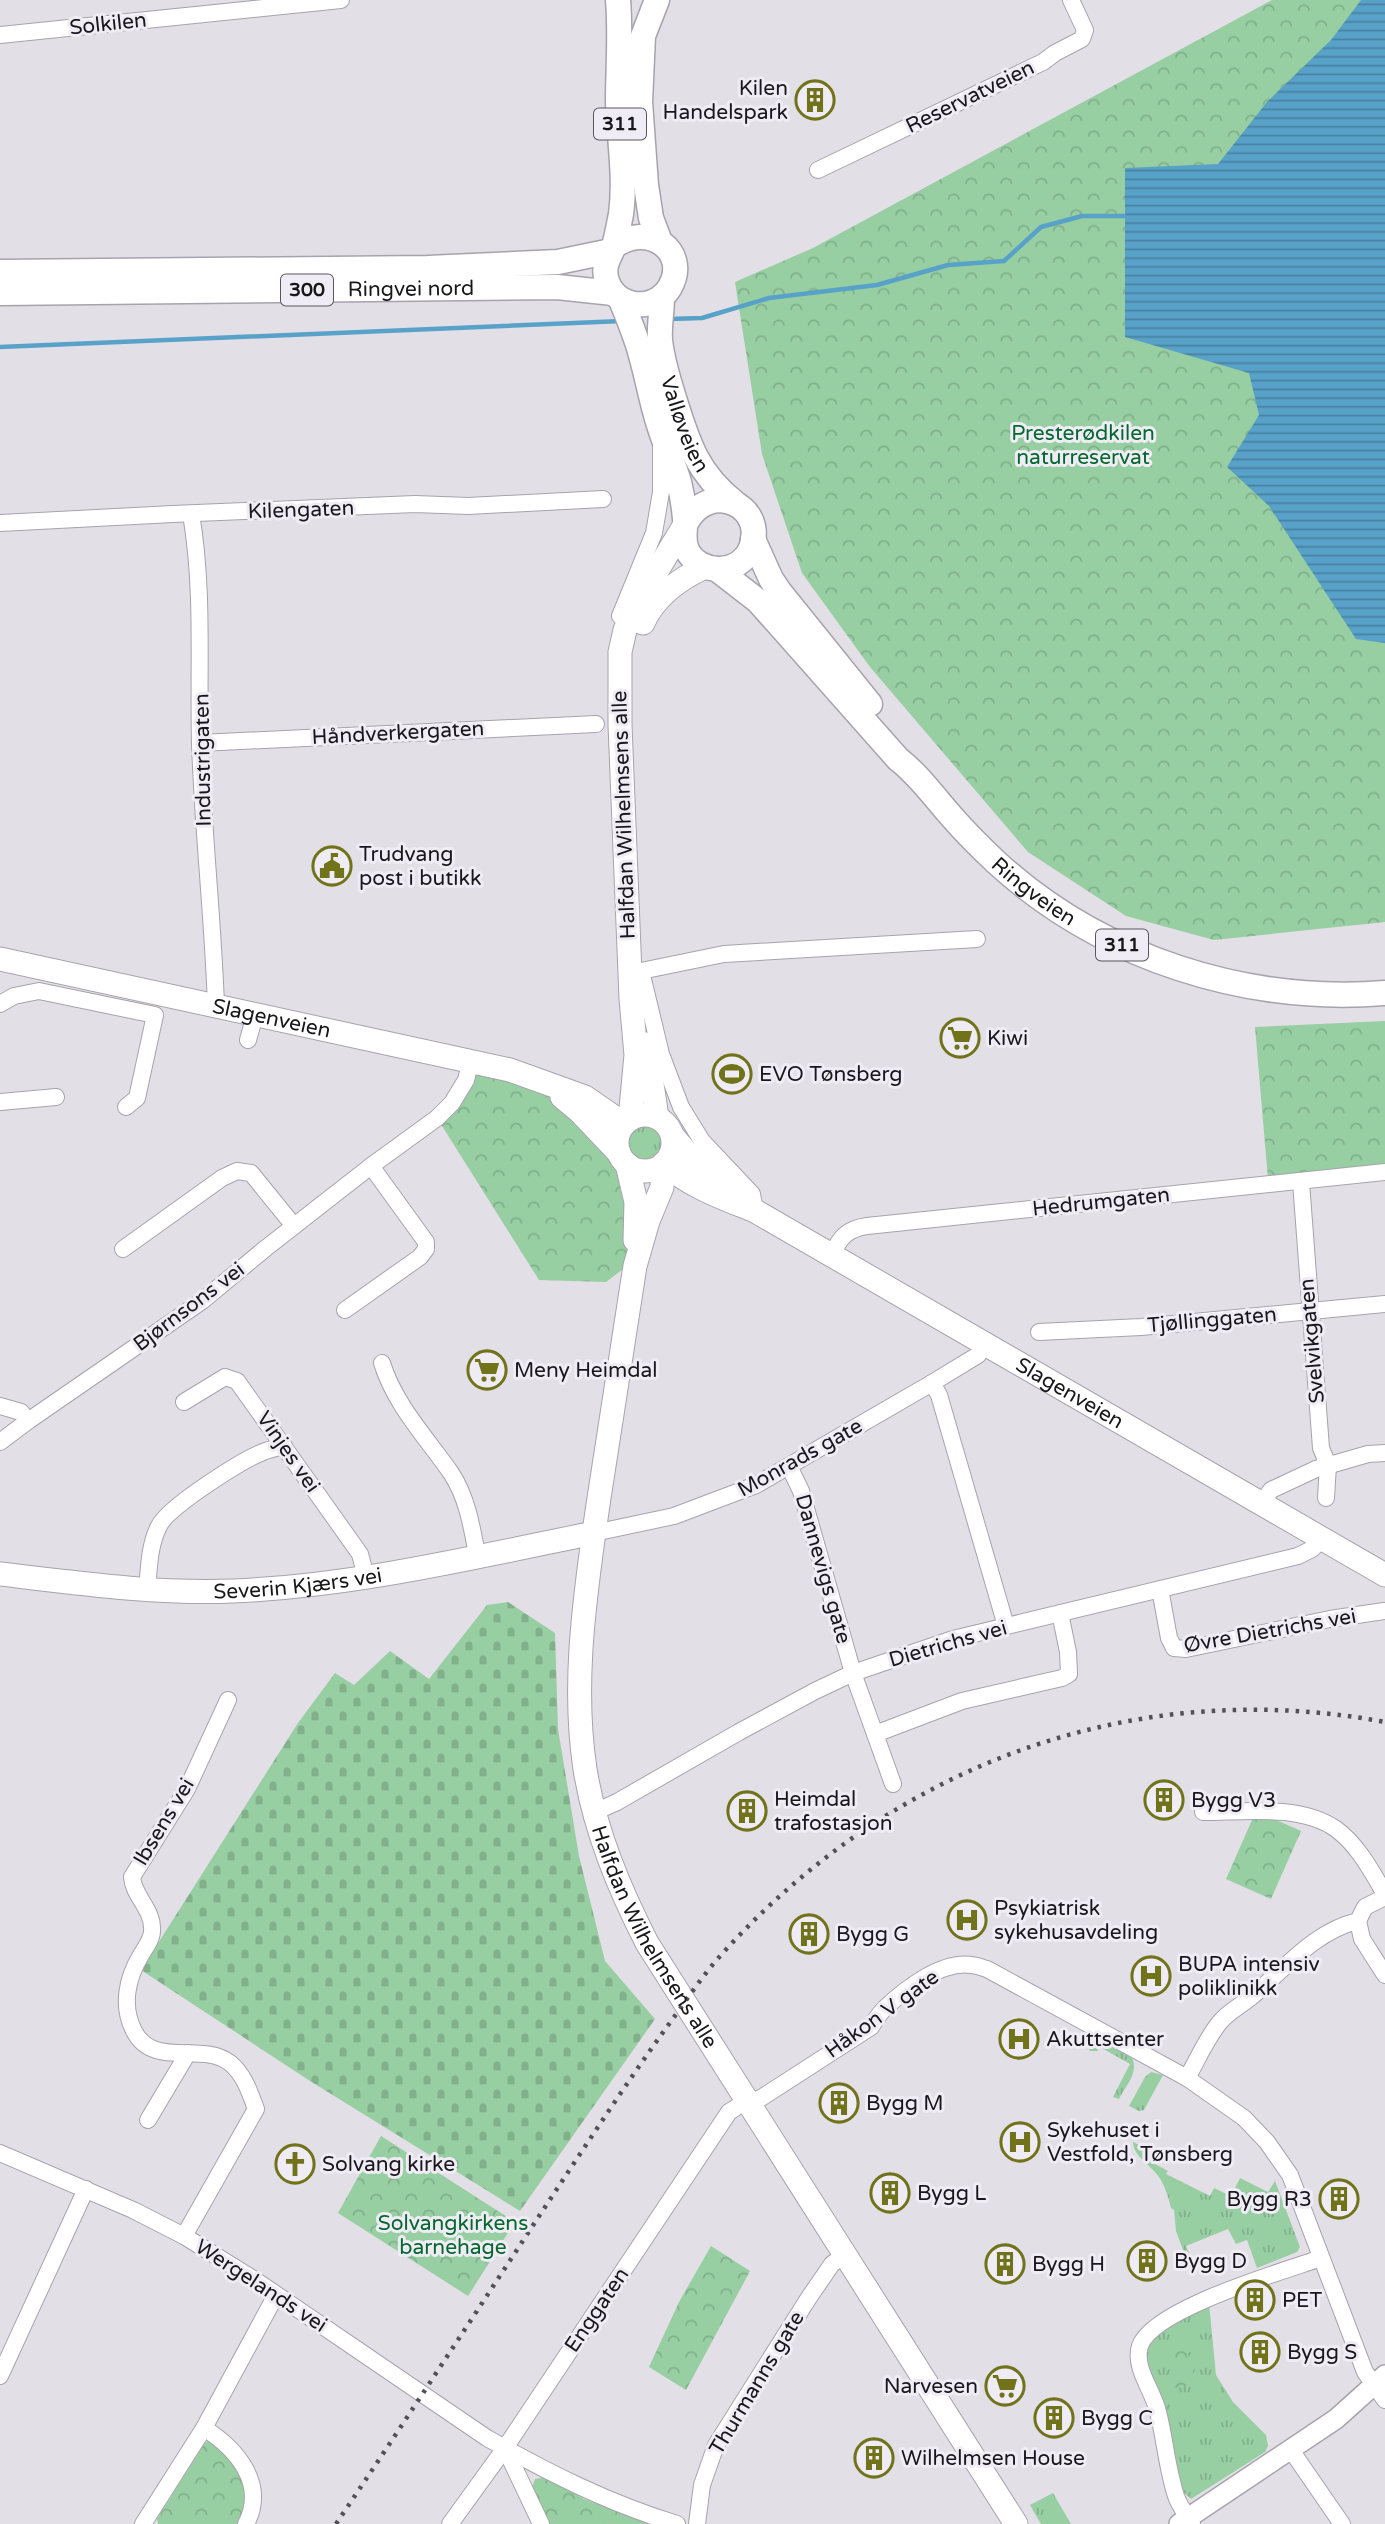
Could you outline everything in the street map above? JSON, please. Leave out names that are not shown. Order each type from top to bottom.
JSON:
[{"type":"main road","name":"311","points":[[618,0],[618,103],[623,189],[605,272],[607,283],[623,309]]},
{"type":"main road","name":"Valløveien","points":[[657,0],[643,36],[640,102],[651,218],[660,242],[669,251],[674,263],[674,275],[661,312],[663,362],[688,444],[702,470],[718,489],[735,503]]},
{"type":"main road","points":[[612,249],[624,239],[636,236],[649,236],[660,242]]},
{"type":"main road","name":"Ringvei nord","points":[[0,272],[428,268],[558,262],[612,249]]},
{"type":"main road","name":"Ringvei nord","points":[[0,293],[557,287],[623,309]]},
{"type":"main road","points":[[623,309],[649,304],[661,312]]},
{"type":"main road","name":"Ringveien","points":[[623,309],[661,434],[679,483],[687,550],[695,560],[758,601],[898,759],[917,774],[970,836],[1011,875],[1087,927],[1129,949],[1192,972],[1250,986],[1311,994],[1385,993]]},
{"type":"main road","points":[[685,524],[697,507],[706,502],[726,500],[735,503]]},
{"type":"main road","name":"Ringveien","points":[[735,503],[752,522],[753,539],[779,591],[907,752],[917,774]]},
{"type":"main road","name":"Halfdan Wilhelmsens alle","points":[[627,1122],[636,1055],[631,999],[620,652],[634,609],[685,524]]},
{"type":"main road","points":[[711,568],[731,568],[750,551],[753,539]]},
{"type":"main road","name":"Halfdan Wilhelmsens alle","points":[[657,1117],[641,1003],[631,706],[634,655],[646,616],[661,597],[674,584],[711,568]]},
{"type":"main road","name":"Slagenveien","points":[[2,965],[216,1006],[471,1060],[510,1070],[585,1097],[627,1122]]},
{"type":"main road","name":"Slagenveien","points":[[542,1082],[580,1112],[623,1158]]},
{"type":"main road","points":[[638,1115],[657,1117],[667,1125],[672,1135],[672,1152],[664,1164],[653,1170],[642,1171],[623,1158],[618,1138],[627,1122],[638,1115]]},
{"type":"main road","name":"Slagenveien","points":[[672,1135],[715,1181],[755,1211],[1385,1575]]},
{"type":"main road","name":"Halfdan Wilhelmsens alle","points":[[623,1158],[636,1202],[635,1266]]},
{"type":"main road","name":"Halfdan Wilhelmsens alle","points":[[664,1164],[662,1188],[648,1221],[635,1266],[583,1608],[579,1671],[581,1737],[585,1770],[595,1812],[609,1861],[646,1943],[1016,2524]]},
{"type":"main road","name":"Slagenveien","points":[[664,1164],[687,1181],[710,1193],[755,1211]]},
{"type":"main road","name":"Severin Kjærs vei","points":[[0,1574],[147,1590],[233,1591],[285,1588],[366,1577],[594,1533]]},
{"type":"street","name":"Solkilen","points":[[0,35],[341,0]]},
{"type":"street","name":"Reservatveien","points":[[818,170],[1043,62],[1082,39],[1085,30],[1071,0]]},
{"type":"street","points":[[619,679],[614,649],[617,626],[654,533],[661,492],[661,434]]},
{"type":"street","name":"Kilengaten","points":[[0,523],[415,504],[468,506],[603,499]]},
{"type":"street","name":"Industrigaten","points":[[191,514],[195,536],[202,663],[200,743],[216,1006]]},
{"type":"street","name":"Håndverkergaten","points":[[200,743],[596,724]]},
{"type":"street","points":[[755,1211],[752,1194],[702,1141],[681,1107],[661,1054],[641,971],[724,954],[977,939]]},
{"type":"street","points":[[0,1004],[14,996],[39,991],[155,1015],[137,1098],[126,1108]]},
{"type":"street","points":[[248,1040],[255,1015]]},
{"type":"street","name":"Bjørnsons vei","points":[[0,1442],[202,1301],[371,1166],[437,1118],[452,1103],[466,1080],[471,1060]]},
{"type":"street","points":[[0,1102],[57,1097]]},
{"type":"street","points":[[345,1310],[421,1257],[426,1249],[426,1242],[371,1166]]},
{"type":"street","points":[[123,1249],[222,1178],[237,1171],[251,1173],[294,1226]]},
{"type":"street","name":"Hedrumgaten","points":[[832,1255],[838,1241],[846,1232],[867,1226],[1385,1172]]},
{"type":"street","name":"Svelvikgaten","points":[[1301,1182],[1321,1448],[1328,1465],[1326,1497]]},
{"type":"street","name":"Tjøllinggaten","points":[[1039,1332],[1141,1327],[1385,1304]]},
{"type":"street","name":"Monrads gate","points":[[594,1533],[674,1516],[756,1485],[978,1355],[987,1344]]},
{"type":"street","points":[[382,1363],[394,1394],[452,1475],[466,1506],[477,1555]]},
{"type":"street","name":"Vinjes vei","points":[[184,1402],[225,1377],[237,1381],[360,1554],[366,1577]]},
{"type":"street","points":[[932,1383],[943,1408],[1006,1626]]},
{"type":"street","points":[[0,1406],[21,1412],[28,1421]]},
{"type":"street","points":[[147,1590],[151,1552],[162,1520],[246,1460],[264,1451],[284,1446]]},
{"type":"street","points":[[1262,1503],[1274,1489],[1328,1465],[1368,1454],[1385,1453]]},
{"type":"street","name":"Dannevigs gate","points":[[789,1466],[801,1491],[853,1673]]},
{"type":"street","name":"Dietrichs vei","points":[[595,1812],[815,1691],[853,1673],[929,1646],[1298,1556],[1312,1549],[1323,1538]]},
{"type":"street","name":"Øvre Dietrichs vei","points":[[1160,1589],[1169,1638],[1174,1648],[1178,1649],[1384,1611]]},
{"type":"street","points":[[875,1734],[962,1701],[1062,1678],[1069,1674],[1068,1652],[1060,1613]]},
{"type":"street","points":[[853,1673],[892,1784]]},
{"type":"street","name":"Ibsens vei","points":[[184,2236],[256,2109],[243,2078],[228,2062],[206,2054],[152,2049],[139,2040],[132,2026],[127,2000],[128,1986],[152,1930],[149,1914],[134,1888],[132,1877],[187,1789],[228,1700]]},
{"type":"street","points":[[1203,1812],[1300,1815],[1319,1820],[1336,1829],[1366,1863],[1385,1895],[1365,1907],[1358,1921],[1362,1939],[1385,1975]]},
{"type":"street","points":[[1187,2078],[1206,2040],[1222,2019],[1312,1943],[1339,1925],[1358,1921]]},
{"type":"street","name":"Håkon V gate","points":[[748,2103],[761,2098],[871,2026],[882,2011],[938,1971],[956,1965],[971,1964],[987,1969],[1187,2078],[1244,2118],[1267,2142],[1290,2175],[1365,2372],[1381,2386]]},
{"type":"street","points":[[148,2120],[188,2053]]},
{"type":"street","name":"Enggaten","points":[[450,2524],[505,2448],[729,2112],[748,2103]]},
{"type":"street","name":"Wergelands vei","points":[[0,2153],[86,2189],[184,2236],[276,2295],[486,2438],[597,2496],[677,2524]]},
{"type":"street","points":[[0,2376],[86,2189]]},
{"type":"street","name":"Thurmanns gate","points":[[697,2524],[702,2485],[716,2445],[813,2291],[832,2264],[845,2255]]},
{"type":"street","points":[[1321,2258],[1195,2303],[1153,2329],[1140,2346],[1142,2374],[1158,2409],[1176,2497],[1186,2522],[1381,2386]]},
{"type":"street","points":[[143,2524],[204,2428],[276,2295]]},
{"type":"street","points":[[204,2428],[214,2434],[250,2476],[254,2491],[253,2505],[246,2524]]},
{"type":"street","points":[[505,2448],[541,2524]]},
{"type":"street","points":[[1291,2450],[1342,2524]]},
{"type":"green space","name":"Presterødkilen naturreservat","points":[[1272,0],[1385,0],[1385,922],[1214,940],[1126,916],[1028,852],[870,667],[802,573],[762,454],[735,282],[813,248]]},
{"type":"green space","points":[[1385,1021],[1385,1166],[1268,1179],[1255,1027]]},
{"type":"green space","points":[[482,1072],[547,1093],[616,1161],[630,1199],[627,1266],[606,1282],[539,1280],[437,1118],[472,1078]]},
{"type":"green space","points":[[645,1126],[657,1131],[662,1143],[657,1155],[645,1160],[633,1155],[628,1143],[633,1131]]},
{"type":"green space","points":[[508,1602],[555,1633],[558,1729],[579,1856],[605,1961],[655,2019],[520,2211],[310,2081],[141,1970],[298,1723],[335,1673],[354,1685],[390,1651],[429,1679],[487,1605]]},
{"type":"green space","points":[[1256,1811],[1301,1831],[1271,1899],[1226,1879]]},
{"type":"green space","points":[[1088,2037],[1093,2037],[1132,2058],[1133,2074],[1119,2099],[1113,2097],[1130,2064],[1100,2047],[1097,2051],[1090,2051],[1086,2044]]},
{"type":"green space","points":[[1151,2072],[1163,2075],[1144,2110],[1139,2111],[1129,2106],[1145,2077]]},
{"type":"green space","name":"Solvangkirkens barnehage","points":[[381,2136],[515,2222],[468,2296],[338,2213]]},
{"type":"green space","points":[[1133,2142],[1155,2153],[1153,2163],[1168,2171],[1166,2174],[1210,2196],[1214,2188],[1231,2196],[1240,2178],[1268,2192],[1275,2181],[1300,2247],[1297,2252],[1257,2268],[1247,2240],[1236,2244],[1228,2229],[1186,2246],[1190,2256],[1186,2258],[1176,2231],[1174,2210],[1163,2184],[1136,2152]]},
{"type":"green space","points":[[711,2246],[750,2271],[686,2390],[649,2367],[679,2302]]},
{"type":"green space","points":[[1209,2303],[1216,2375],[1233,2402],[1266,2435],[1268,2446],[1265,2452],[1191,2499],[1182,2491],[1161,2397],[1150,2375],[1145,2350],[1166,2328]]},
{"type":"green space","points":[[1185,2349],[1195,2367],[1193,2380],[1182,2388],[1168,2387],[1174,2356]]},
{"type":"green space","points":[[216,2439],[251,2488],[242,2524],[158,2524],[157,2519],[204,2444]]},
{"type":"green space","points":[[546,2477],[584,2499],[650,2524],[546,2524],[531,2490],[535,2479]]},
{"type":"green space","points":[[1053,2493],[1071,2524],[1041,2524],[1030,2505]]},
{"type":"water","points":[[1361,0],[1385,0],[1385,643],[1356,639],[1269,506],[1227,467],[1259,415],[1249,373],[1125,337],[1125,168],[1218,164],[1267,102],[1331,40]]},
{"type":"waterway","points":[[669,319],[702,318],[769,298],[877,285],[948,265],[1004,261],[1041,227],[1082,216],[1124,216]]},
{"type":"waterway","points":[[0,347],[622,321]]},
{"type":"railway","points":[[336,2524],[608,2112],[701,1980],[721,1955],[788,1889],[861,1832],[940,1785],[1022,1750],[1109,1725],[1199,1712],[1291,1711],[1385,1722]]},
{"type":"place","name":"Kilen Handelspark","points":[[815,100]]},
{"type":"place","name":"Trudvang post i butikk","points":[[332,866]]},
{"type":"place","name":"Kiwi","points":[[960,1038]]},
{"type":"place","name":"EVO Tønsberg","points":[[732,1074]]},
{"type":"place","name":"Meny Heimdal","points":[[487,1370]]},
{"type":"place","name":"Bygg V3","points":[[1164,1800]]},
{"type":"place","name":"Heimdal trafostasjon","points":[[747,1811]]},
{"type":"place","name":"Psykiatrisk sykehusavdeling","points":[[967,1920]]},
{"type":"place","name":"Bygg G","points":[[809,1934]]},
{"type":"place","name":"BUPA intensiv poliklinikk","points":[[1151,1976]]},
{"type":"place","name":"Akuttsenter","points":[[1019,2039]]},
{"type":"place","name":"Bygg M","points":[[839,2103]]},
{"type":"place","name":"Sykehuset i Vestfold, Tønsberg","points":[[1020,2142]]},
{"type":"place","name":"Solvang kirke","points":[[295,2164]]},
{"type":"place","name":"Bygg L","points":[[890,2193]]},
{"type":"place","name":"Bygg R3","points":[[1339,2199]]},
{"type":"place","name":"Bygg D","points":[[1147,2261]]},
{"type":"place","name":"Bygg H","points":[[1005,2264]]},
{"type":"place","name":"PET","points":[[1255,2300]]},
{"type":"place","name":"Bygg S","points":[[1260,2352]]},
{"type":"place","name":"Narvesen","points":[[1005,2386]]},
{"type":"place","name":"Bygg C","points":[[1054,2418]]},
{"type":"place","name":"Wilhelmsen House","points":[[874,2458]]}]
